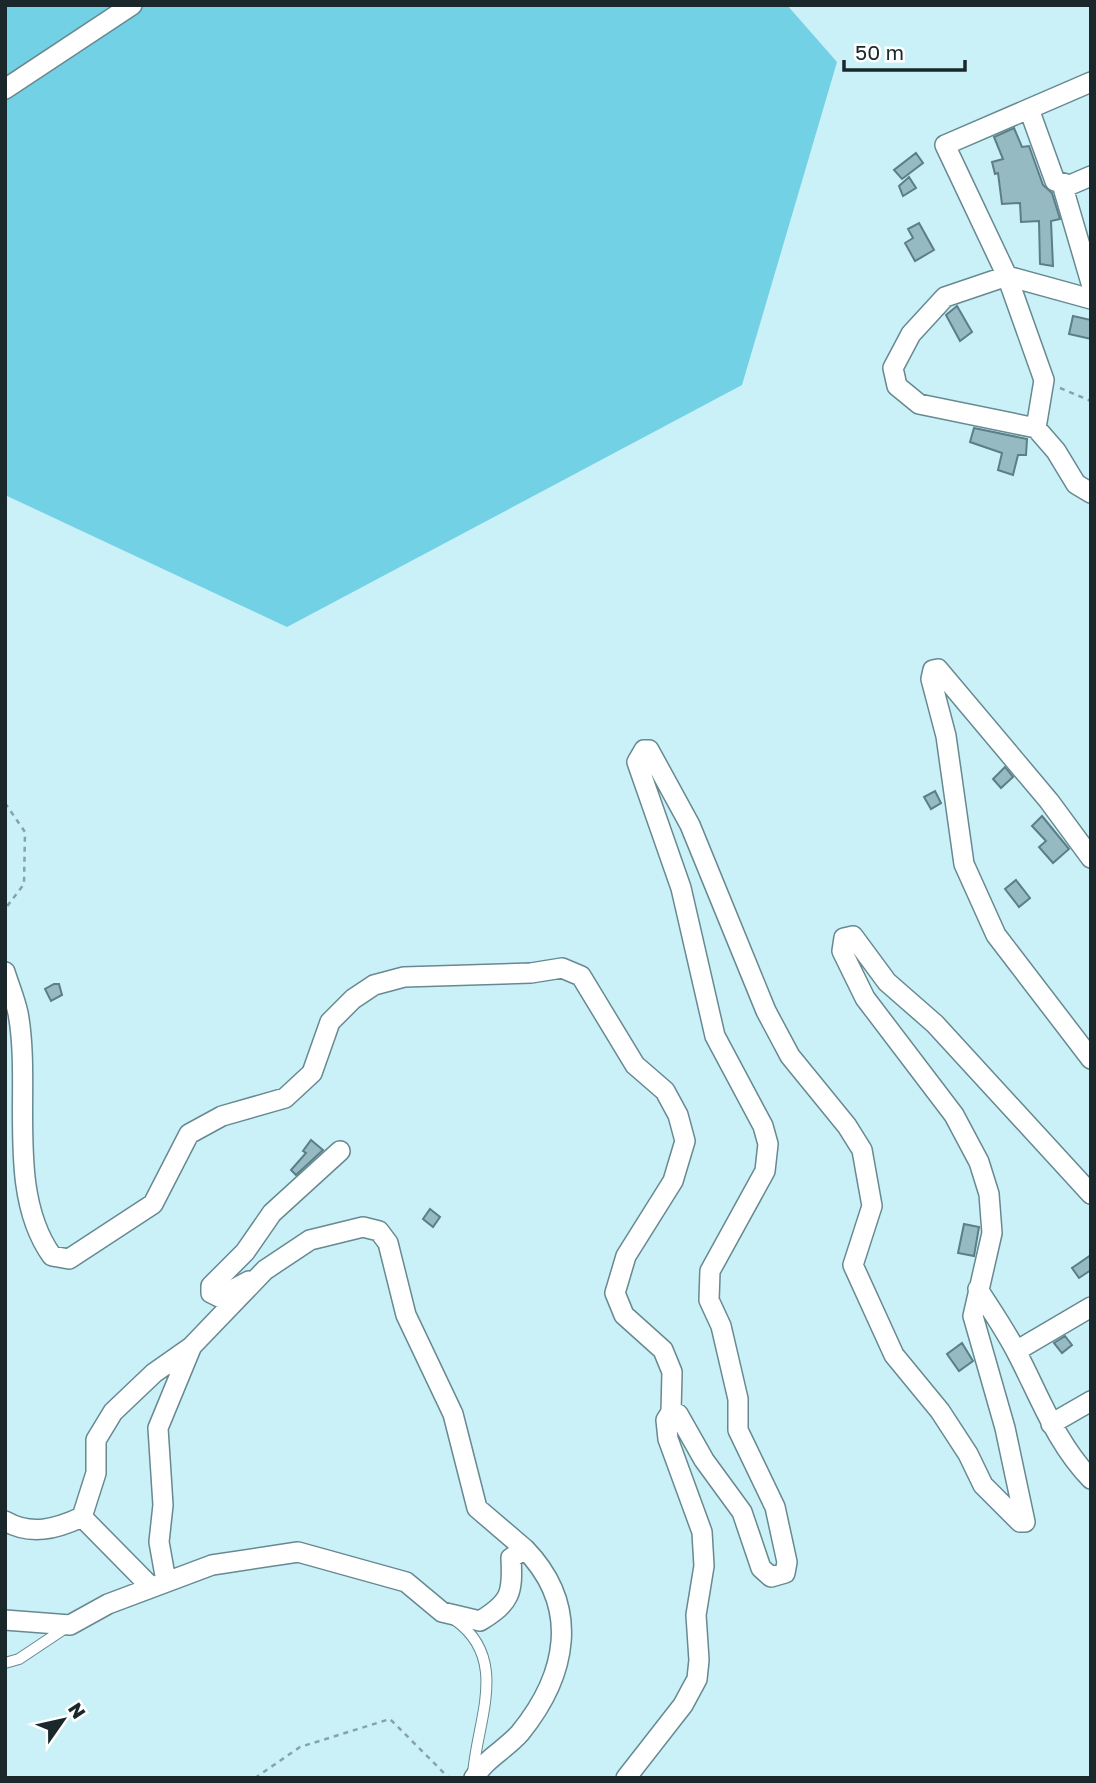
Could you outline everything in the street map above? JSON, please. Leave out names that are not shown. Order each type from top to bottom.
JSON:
[{"type":"street","points":[[5,89],[120,9]]},
{"type":"street","points":[[1036,428],[1044,380],[1007,276],[945,145],[1091,82]]},
{"type":"street","points":[[1029,109],[1055,181],[1070,186],[1091,176]]},
{"type":"street","points":[[1062,184],[1091,283]]},
{"type":"street","points":[[1091,299],[1007,276],[945,297],[911,334],[893,368],[897,386],[919,404],[1036,428],[1056,451],[1076,484],[1091,494]]},
{"type":"street","points":[[1091,858],[1008,751],[938,669],[933,670],[931,679],[946,736],[964,864],[996,935],[1091,1059]]},
{"type":"street","points":[[671,1412],[678,1414],[704,1460],[742,1512],[761,1568],[771,1577],[785,1573],[787,1562],[775,1507],[738,1430],[738,1399],[721,1326],[709,1300],[710,1271],[765,1171],[768,1144],[762,1126],[713,1028],[681,888],[637,762],[644,750],[649,750],[657,761],[690,825],[766,1011],[790,1056],[847,1126],[862,1150],[872,1206],[853,1265],[894,1355],[940,1411],[993,1498],[1012,1517],[1023,1523],[1005,1427],[973,1316],[992,1233],[989,1194],[979,1162],[954,1115],[865,999],[842,951],[844,938],[853,936],[887,982],[935,1024],[1091,1194]]},
{"type":"street","points":[[5,972],[18,1014],[28,1196],[38,1237],[52,1256],[69,1259],[153,1204],[189,1134],[222,1116],[285,1098],[312,1073],[330,1022],[353,999],[374,985],[404,976],[531,973],[562,968],[581,976],[635,1065],[665,1091],[678,1115],[685,1141],[673,1181],[626,1256],[615,1293],[624,1315],[663,1350],[672,1371],[671,1412],[666,1420],[668,1439],[702,1532],[704,1566],[696,1615],[699,1660],[697,1679],[683,1704],[626,1778]]},
{"type":"street","points":[[340,1151],[272,1213],[245,1252],[211,1286],[211,1293],[219,1297],[310,1240],[363,1227],[379,1231],[388,1242],[406,1315],[453,1414],[477,1508],[545,1570],[564,1627],[561,1658],[545,1699],[517,1736],[482,1763],[473,1778]]},
{"type":"street","points":[[5,1521],[22,1531],[60,1527],[82,1517],[96,1473],[96,1440],[113,1412],[154,1373],[191,1347],[265,1270]]},
{"type":"street","points":[[978,1289],[1016,1351],[1051,1424],[1073,1461],[1091,1479]]},
{"type":"street","points":[[1016,1351],[1091,1307]]},
{"type":"street","points":[[159,1584],[159,1542],[163,1506],[158,1428],[191,1347]]},
{"type":"street","points":[[1051,1424],[1091,1401]]},
{"type":"street","points":[[82,1517],[159,1584]]},
{"type":"street","points":[[5,1620],[70,1625],[108,1604],[212,1565],[298,1552],[406,1582],[442,1612],[480,1621],[504,1607],[513,1585],[511,1558],[525,1549]]},
{"type":"lane","points":[[442,1612],[472,1632],[484,1657],[489,1691],[475,1747],[473,1778]]},
{"type":"lane","points":[[5,1664],[19,1660],[70,1625]]},
{"type":"path","points":[[1044,380],[1091,401]]},
{"type":"path","points":[[5,803],[25,832],[24,884],[5,909]]},
{"type":"path","points":[[255,1778],[300,1747],[390,1719],[449,1778]]},
{"type":"shaded area","points":[[5,5],[787,5],[837,62],[742,385],[287,627],[5,495]]},
{"type":"building","points":[[1014,128],[1022,147],[1029,146],[1043,185],[1052,193],[1060,219],[1051,221],[1053,266],[1040,264],[1039,221],[1021,222],[1020,203],[1002,204],[998,173],[995,174],[992,162],[1003,159],[994,137]]},
{"type":"building","points":[[916,153],[923,163],[902,179],[894,170]]},
{"type":"building","points":[[909,177],[916,188],[903,196],[899,186]]},
{"type":"building","points":[[919,223],[934,250],[915,261],[905,243],[913,238],[908,229]]},
{"type":"building","points":[[957,306],[972,332],[960,341],[946,315]]},
{"type":"building","points":[[1073,316],[1091,320],[1091,339],[1069,334]]},
{"type":"building","points":[[974,428],[1027,439],[1026,455],[1018,455],[1013,475],[998,470],[1002,453],[970,442]]},
{"type":"building","points":[[1005,767],[1013,777],[1001,788],[993,779]]},
{"type":"building","points":[[935,791],[941,803],[931,809],[924,797]]},
{"type":"building","points":[[1042,816],[1069,849],[1053,863],[1039,847],[1046,841],[1032,826]]},
{"type":"building","points":[[1016,880],[1030,898],[1019,907],[1005,889]]},
{"type":"building","points":[[59,984],[62,995],[51,1001],[45,989]]},
{"type":"building","points":[[311,1140],[323,1150],[296,1175],[291,1170],[306,1153],[303,1151]]},
{"type":"building","points":[[430,1209],[440,1217],[433,1227],[423,1219]]},
{"type":"building","points":[[964,1224],[979,1227],[974,1256],[958,1253]]},
{"type":"building","points":[[1091,1255],[1091,1270],[1079,1278],[1072,1268]]},
{"type":"building","points":[[1065,1336],[1072,1345],[1062,1353],[1054,1343]]},
{"type":"building","points":[[962,1343],[973,1361],[959,1371],[947,1354]]}]
